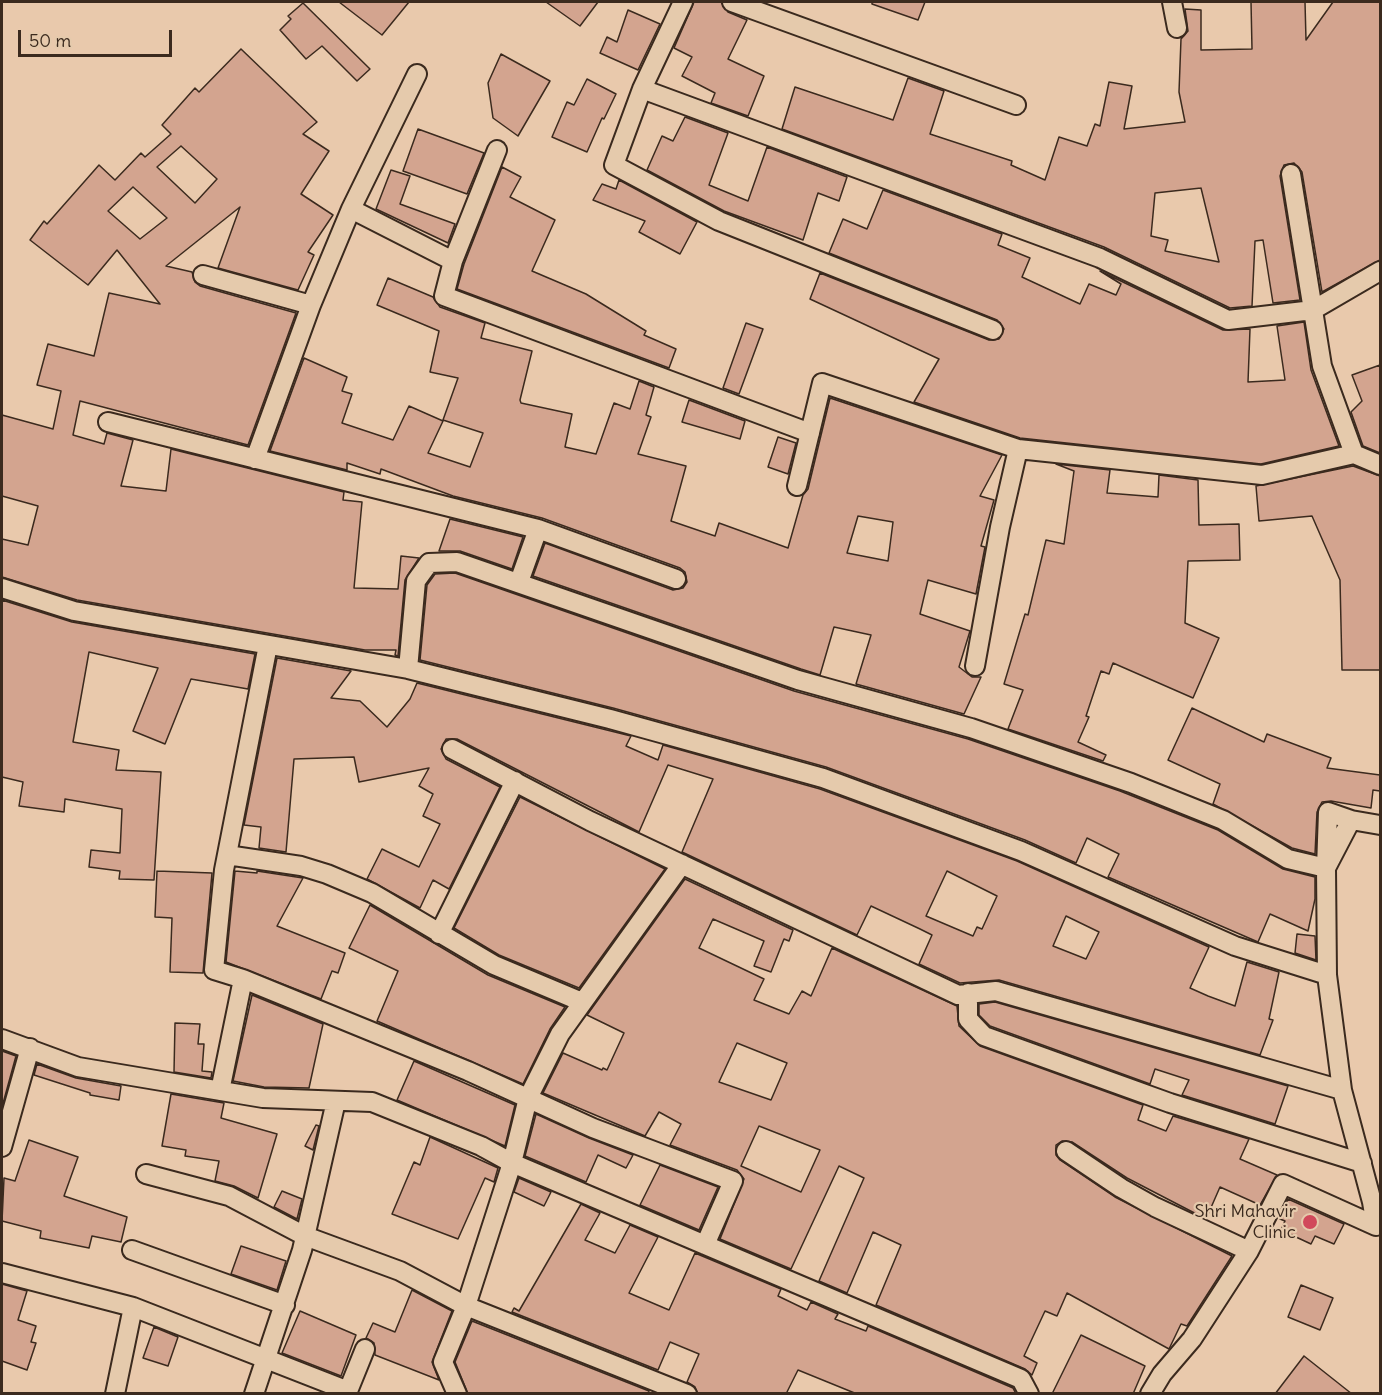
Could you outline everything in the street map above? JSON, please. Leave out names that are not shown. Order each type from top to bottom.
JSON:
[{"type":"street","points":[[683,2],[642,89],[614,165],[718,221],[993,330]]},
{"type":"street","points":[[732,2],[1016,105]]},
{"type":"street","points":[[1172,2],[1177,28]]},
{"type":"street","points":[[255,459],[311,305],[351,209],[417,74]]},
{"type":"street","points":[[642,89],[1100,258],[1228,320],[1313,310],[1380,271]]},
{"type":"street","points":[[497,150],[453,261],[444,296],[810,433]]},
{"type":"street","points":[[1291,174],[1322,366],[1353,454]]},
{"type":"street","points":[[351,209],[453,261]]},
{"type":"street","points":[[203,275],[311,305]]},
{"type":"street","points":[[797,486],[822,383],[1018,449],[1262,475],[1353,454],[1380,465]]},
{"type":"street","points":[[108,422],[538,529],[676,579]]},
{"type":"street","points":[[975,666],[1000,527],[1018,449]]},
{"type":"street","points":[[519,582],[538,529]]},
{"type":"street","points":[[408,669],[416,581],[429,563],[458,562],[798,680],[971,728],[1131,783],[1223,820],[1288,859],[1326,868]]},
{"type":"street","points":[[2,588],[74,611],[408,669],[610,718],[823,778],[1021,851],[1235,946],[1327,975]]},
{"type":"street","points":[[268,645],[227,855],[214,970],[243,979],[528,1098],[593,1128],[733,1180],[705,1245]]},
{"type":"street","points":[[452,749],[682,864],[958,995],[996,991],[1342,1090]]},
{"type":"street","points":[[439,933],[515,781]]},
{"type":"street","points":[[1378,1231],[1342,1090],[1327,975],[1326,868],[1351,820],[1380,825]]},
{"type":"street","points":[[227,855],[301,866],[327,874],[372,893],[520,977],[582,1002]]},
{"type":"street","points":[[456,1394],[442,1362],[466,1306],[512,1164],[528,1098],[544,1061],[582,1002],[682,864]]},
{"type":"street","points":[[220,1091],[243,979]]},
{"type":"street","points":[[968,993],[968,1019],[984,1036],[1170,1103],[1362,1163]]},
{"type":"street","points":[[2,1039],[78,1067],[263,1098],[372,1102],[481,1146],[512,1164],[1021,1379],[1029,1394]]},
{"type":"street","points":[[2,1147],[30,1048]]},
{"type":"street","points":[[254,1394],[285,1305],[305,1236],[336,1101]]},
{"type":"street","points":[[1066,1151],[1121,1188],[1155,1207],[1248,1251]]},
{"type":"street","points":[[146,1174],[230,1196],[305,1236],[399,1271],[466,1306],[687,1394]]},
{"type":"street","points":[[1150,1394],[1162,1374],[1192,1339],[1248,1251],[1283,1184],[1378,1231]]},
{"type":"street","points":[[132,1250],[285,1305]]},
{"type":"street","points":[[2,1273],[132,1307],[348,1391],[365,1349]]},
{"type":"street","points":[[115,1394],[132,1307]]},
{"type":"building","points":[[339,2],[409,2],[382,35]]},
{"type":"building","points":[[546,2],[598,2],[580,26]]},
{"type":"building","points":[[694,2],[721,2],[728,12],[747,20],[728,59],[764,76],[748,116],[711,103],[715,93],[682,76],[692,57],[674,48]]},
{"type":"building","points":[[872,2],[925,2],[918,20],[872,4]]},
{"type":"building","points":[[1251,2],[1305,2],[1306,40],[1333,2],[1380,2],[1380,260],[1322,292],[1302,172],[1294,163],[1284,165],[1280,176],[1300,300],[1273,303],[1263,240],[1255,241],[1252,306],[1230,308],[1104,247],[782,129],[795,87],[893,120],[908,78],[944,91],[930,134],[1012,161],[1011,165],[1045,180],[1059,137],[1087,146],[1095,124],[1100,126],[1109,82],[1132,86],[1124,129],[1185,122],[1179,92],[1181,39],[1188,31],[1185,9],[1201,10],[1201,50],[1252,49]],"holes":[[[1201,188],[1219,262],[1165,251],[1168,240],[1151,236],[1155,193]]]},
{"type":"building","points":[[303,3],[370,69],[357,81],[322,46],[306,59],[280,30],[291,19],[288,16]]},
{"type":"building","points":[[628,10],[660,24],[638,70],[600,53],[607,37],[617,42]]},
{"type":"building","points":[[241,49],[317,122],[303,134],[329,151],[301,194],[333,215],[308,252],[314,255],[298,290],[218,268],[240,207],[166,266],[192,272],[195,282],[200,286],[296,313],[248,445],[80,401],[73,435],[104,444],[107,433],[133,440],[121,486],[166,491],[171,449],[344,492],[343,500],[362,502],[354,588],[398,589],[401,556],[419,558],[405,580],[398,656],[395,655],[396,650],[365,650],[77,600],[2,577],[2,539],[28,545],[38,506],[2,496],[2,415],[53,429],[61,391],[37,385],[48,344],[94,356],[109,293],[160,304],[117,250],[88,285],[30,240],[44,221],[47,224],[99,165],[115,180],[141,153],[145,157],[171,134],[162,125],[195,88],[199,92]],"holes":[[[181,146],[217,179],[195,203],[157,167]],[[133,187],[167,218],[140,239],[108,211]]]},
{"type":"building","points":[[501,54],[550,81],[518,136],[493,118],[488,83]]},
{"type":"building","points":[[587,79],[616,94],[587,152],[552,137],[567,102],[574,105]]},
{"type":"building","points":[[685,117],[728,133],[709,185],[748,201],[767,147],[847,177],[839,201],[818,193],[803,240],[724,211],[647,170],[662,136],[673,141]]},
{"type":"building","points":[[418,129],[484,153],[467,194],[403,171]]},
{"type":"building","points":[[502,167],[521,177],[510,197],[555,220],[532,271],[586,294],[646,331],[644,335],[676,349],[669,368],[457,289],[464,264]]},
{"type":"building","points":[[391,170],[410,176],[400,204],[455,224],[448,243],[376,209]]},
{"type":"building","points":[[619,180],[697,222],[680,254],[639,232],[645,221],[593,200],[602,184],[616,189]]},
{"type":"building","points":[[883,190],[1002,234],[998,245],[1030,258],[1022,277],[1080,304],[1089,284],[1116,295],[1121,284],[1100,271],[1223,330],[1250,329],[1248,382],[1285,380],[1277,326],[1304,322],[1311,370],[1339,446],[1261,464],[1020,438],[914,402],[939,359],[810,299],[820,273],[989,340],[999,339],[1004,329],[997,320],[829,253],[843,219],[867,229]]},
{"type":"building","points":[[388,278],[433,297],[440,307],[485,323],[481,338],[532,351],[521,403],[572,414],[565,447],[596,454],[614,403],[630,409],[639,381],[654,387],[646,415],[651,417],[638,454],[686,466],[671,521],[715,536],[719,523],[788,548],[803,495],[808,489],[830,398],[1002,455],[980,496],[994,500],[981,546],[985,547],[976,594],[928,580],[920,614],[970,631],[959,667],[972,677],[981,677],[964,714],[856,684],[871,635],[834,627],[820,675],[533,576],[545,543],[673,590],[683,588],[687,582],[685,572],[680,568],[542,518],[453,496],[381,469],[380,474],[347,463],[347,470],[270,451],[304,358],[347,377],[342,391],[352,394],[342,423],[393,440],[409,406],[443,421],[428,453],[470,467],[483,433],[443,420],[458,378],[430,372],[439,331],[377,305]],"holes":[[[858,516],[893,522],[888,561],[847,553]]]},
{"type":"building","points":[[746,323],[763,329],[739,394],[723,388]]},
{"type":"building","points":[[1380,365],[1380,453],[1363,446],[1351,412],[1362,401],[1352,375]]},
{"type":"building","points":[[689,400],[745,421],[740,439],[682,422]]},
{"type":"building","points":[[778,437],[796,443],[788,474],[768,467]]},
{"type":"building","points":[[1056,464],[1110,470],[1107,493],[1158,497],[1159,475],[1198,480],[1199,525],[1239,524],[1240,560],[1188,561],[1185,623],[1219,638],[1193,698],[1113,663],[1109,674],[1101,671],[1086,716],[1089,717],[1078,742],[1106,755],[1103,761],[1008,729],[1023,690],[1004,684],[1025,614],[1028,615],[1046,540],[1064,544],[1074,471]]},
{"type":"building","points":[[1353,466],[1380,476],[1380,670],[1342,670],[1340,580],[1312,516],[1259,521],[1256,486]]},
{"type":"building","points":[[450,519],[523,537],[512,569],[460,551],[439,551]]},
{"type":"building","points":[[455,573],[794,691],[968,739],[1120,791],[1218,830],[1283,869],[1315,877],[1315,899],[1308,931],[1270,914],[1258,942],[1108,877],[1119,854],[1087,838],[1076,863],[1025,840],[826,767],[613,708],[420,660],[427,585],[435,574]]},
{"type":"building","points":[[2,600],[72,622],[255,654],[248,689],[191,679],[165,744],[133,731],[158,668],[89,652],[73,742],[119,750],[116,770],[161,772],[154,880],[119,879],[120,871],[89,867],[91,850],[120,853],[122,809],[65,799],[64,812],[19,806],[23,782],[2,777]]},
{"type":"building","points":[[277,658],[351,671],[331,698],[360,701],[387,727],[410,699],[417,683],[631,736],[626,746],[658,760],[663,745],[820,789],[1017,861],[1209,947],[1190,988],[1208,996],[1235,1006],[1247,962],[1279,972],[1269,1019],[1273,1020],[1260,1055],[999,980],[960,983],[919,964],[932,935],[920,929],[871,906],[857,935],[682,852],[713,779],[668,765],[639,832],[457,739],[446,739],[441,749],[446,759],[500,787],[449,889],[433,880],[420,908],[367,879],[382,849],[419,867],[440,824],[423,816],[433,794],[419,786],[429,768],[359,782],[354,757],[294,759],[286,852],[259,848],[261,827],[244,825]],"holes":[[[947,871],[997,896],[982,929],[977,927],[973,936],[926,916]],[[1066,916],[1099,932],[1086,959],[1053,946]]]},
{"type":"building","points":[[1192,708],[1264,742],[1267,734],[1331,758],[1327,768],[1380,775],[1380,791],[1373,790],[1371,808],[1331,801],[1322,802],[1317,812],[1315,854],[1292,848],[1213,804],[1220,784],[1168,760]]},
{"type":"building","points":[[520,797],[665,869],[579,988],[499,955],[454,928]]},
{"type":"building","points":[[157,871],[212,873],[203,973],[170,972],[172,918],[155,917]]},
{"type":"building","points":[[235,871],[257,873],[257,871],[303,878],[277,926],[345,953],[338,973],[332,971],[321,999],[226,962]]},
{"type":"building","points":[[685,879],[793,930],[789,941],[784,939],[771,972],[754,966],[764,941],[713,919],[699,948],[764,979],[754,1000],[789,1014],[802,991],[811,996],[832,948],[957,1006],[959,1026],[980,1046],[1143,1105],[1138,1120],[1166,1131],[1173,1116],[1249,1139],[1240,1159],[1277,1175],[1260,1205],[1220,1187],[1206,1219],[1127,1178],[1072,1142],[1062,1141],[1056,1145],[1056,1155],[1060,1160],[1115,1197],[1232,1256],[1187,1326],[1181,1324],[1169,1349],[1067,1293],[1057,1316],[1045,1311],[1024,1356],[1037,1363],[1032,1375],[1025,1369],[876,1305],[901,1245],[873,1232],[847,1293],[819,1281],[864,1178],[839,1166],[791,1269],[720,1239],[744,1179],[737,1170],[670,1145],[681,1124],[659,1112],[645,1136],[543,1093],[563,1053],[602,1070],[603,1068],[607,1070],[624,1033],[587,1015]],"holes":[[[737,1043],[787,1063],[771,1100],[719,1082]],[[759,1126],[820,1150],[801,1192],[741,1166]]]},
{"type":"building","points":[[370,905],[488,975],[565,1007],[550,1029],[523,1084],[377,1021],[398,971],[349,948]]},
{"type":"building","points":[[1297,934],[1315,936],[1316,960],[1295,953]]},
{"type":"building","points":[[252,995],[323,1024],[309,1088],[264,1087],[233,1081]]},
{"type":"building","points":[[995,1002],[1288,1086],[1275,1124],[1182,1095],[1189,1080],[1155,1069],[1150,1084],[990,1026],[979,1015],[979,1004]]},
{"type":"building","points":[[175,1023],[200,1024],[198,1044],[204,1044],[202,1071],[212,1072],[211,1078],[174,1072]]},
{"type":"building","points":[[2,1051],[16,1056],[2,1107]]},
{"type":"building","points":[[414,1061],[515,1105],[505,1146],[397,1100]]},
{"type":"building","points":[[37,1064],[76,1078],[121,1086],[119,1100],[90,1095],[90,1093],[34,1075]]},
{"type":"building","points":[[171,1094],[224,1103],[221,1118],[277,1134],[258,1198],[234,1186],[215,1181],[219,1161],[185,1156],[186,1150],[162,1146]]},
{"type":"building","points":[[536,1114],[633,1155],[626,1168],[598,1155],[586,1182],[525,1156]]},
{"type":"building","points":[[316,1125],[319,1126],[313,1150],[305,1146]]},
{"type":"building","points":[[430,1137],[498,1168],[494,1182],[485,1178],[458,1239],[392,1214],[414,1162],[420,1165]]},
{"type":"building","points":[[29,1140],[78,1157],[64,1196],[127,1217],[121,1242],[92,1236],[89,1248],[40,1238],[41,1231],[2,1221],[4,1178],[15,1181]]},
{"type":"building","points":[[660,1165],[718,1187],[699,1230],[640,1205]]},
{"type":"building","points":[[519,1178],[551,1192],[544,1206],[514,1192]]},
{"type":"building","points":[[282,1191],[302,1199],[297,1219],[274,1207]]},
{"type":"building","points":[[1288,1199],[1344,1224],[1334,1244],[1315,1236],[1311,1244],[1281,1230],[1285,1221],[1280,1219],[1281,1214]]},
{"type":"building","points":[[581,1204],[600,1213],[585,1240],[615,1253],[630,1225],[658,1237],[629,1293],[669,1310],[695,1253],[781,1289],[778,1296],[807,1310],[811,1302],[838,1314],[835,1319],[866,1331],[868,1326],[1013,1388],[1016,1394],[857,1394],[798,1370],[786,1394],[698,1394],[695,1387],[687,1382],[699,1354],[670,1342],[658,1370],[512,1312],[514,1308],[519,1311]]},
{"type":"building","points":[[241,1246],[286,1261],[277,1290],[231,1274]]},
{"type":"building","points":[[2,1284],[27,1291],[18,1320],[36,1326],[31,1342],[36,1343],[27,1370],[2,1361]]},
{"type":"building","points":[[1301,1285],[1333,1298],[1320,1330],[1288,1317]]},
{"type":"building","points":[[412,1290],[452,1311],[432,1362],[439,1380],[375,1355],[374,1343],[366,1338],[373,1323],[395,1332]]},
{"type":"building","points":[[300,1311],[356,1335],[341,1376],[282,1353]]},
{"type":"building","points":[[472,1321],[649,1391],[648,1394],[468,1394],[455,1362]]},
{"type":"building","points":[[154,1327],[178,1337],[168,1366],[143,1358]]},
{"type":"building","points":[[1081,1335],[1145,1366],[1133,1394],[1052,1394]]},
{"type":"building","points":[[1304,1356],[1352,1394],[1275,1394]]},
{"type":"place","name":"Shri Mahavir Clinic","points":[[1310,1222]]}]
